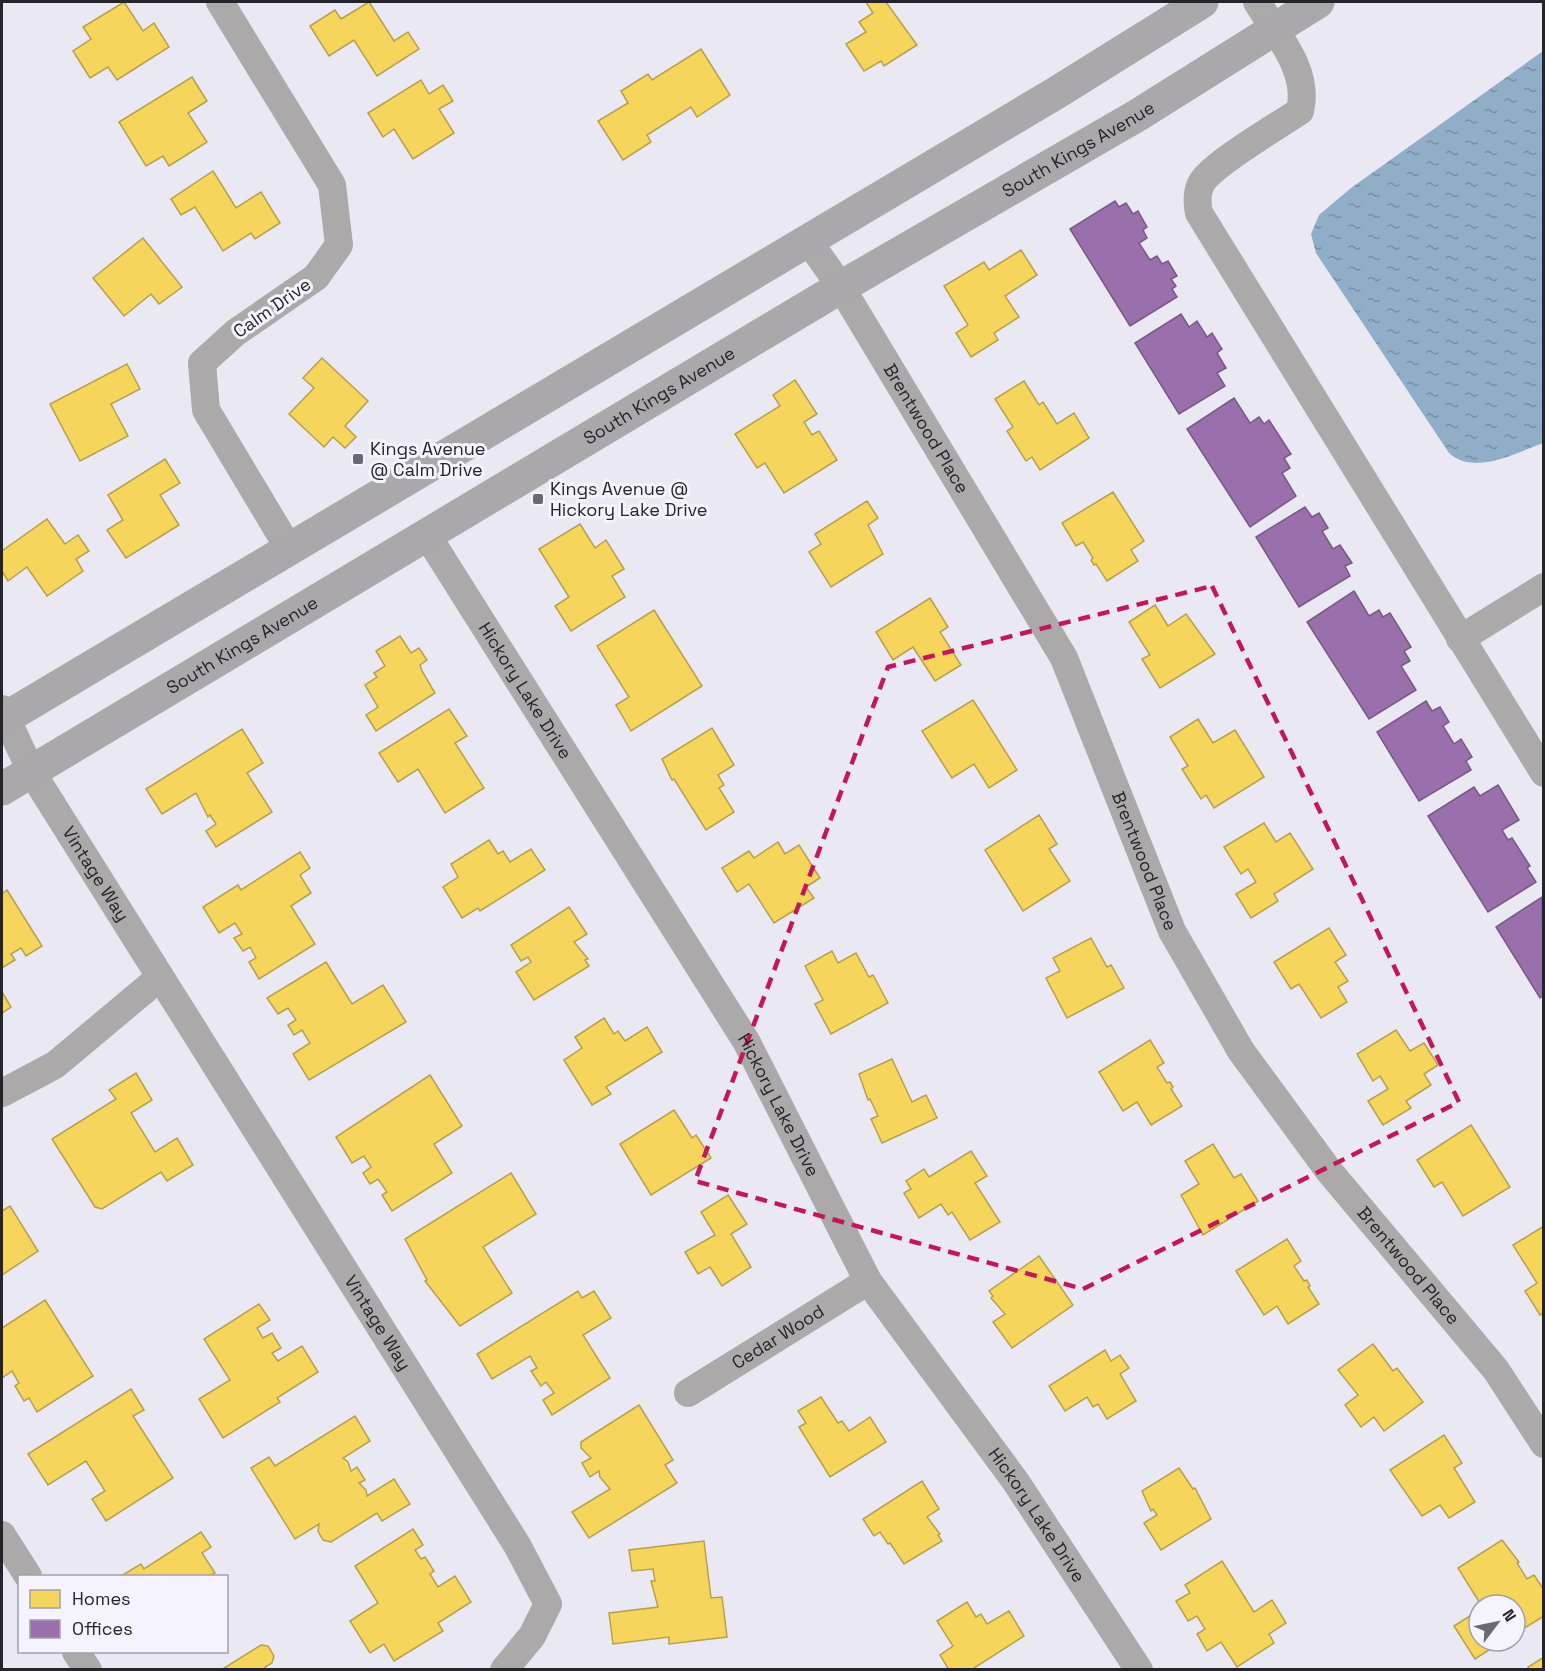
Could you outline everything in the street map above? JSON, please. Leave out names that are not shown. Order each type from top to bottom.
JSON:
[{"type":"main road","points":[[3,715],[1056,93],[1202,2]]},
{"type":"main road","name":"South Kings Avenue","points":[[2,789],[841,287],[1138,115],[1318,2]]},
{"type":"street","name":"Calm Drive","points":[[220,2],[332,185],[339,245],[316,277],[235,333],[202,363],[206,410],[288,547]]},
{"type":"street","points":[[1257,2],[1301,75],[1304,95],[1300,111],[1202,182],[1197,198],[1199,213],[1544,773]]},
{"type":"street","name":"Brentwood Place","points":[[807,239],[841,287],[1064,658],[1172,931],[1241,1051],[1329,1171],[1496,1370],[1544,1444]]},
{"type":"street","name":"Hickory Lake Drive","points":[[427,535],[746,1041],[868,1281],[1016,1482],[1139,1670]]},
{"type":"street","points":[[1460,639],[1544,587]]},
{"type":"street","name":"Vintage Way","points":[[3,715],[31,771],[517,1545],[548,1604],[532,1635],[504,1670]]},
{"type":"street","points":[[2,1094],[55,1065],[159,978]]},
{"type":"street","name":"Cedar Wood","points":[[688,1393],[868,1281]]},
{"type":"street","points":[[2,1535],[27,1575]]},
{"type":"street","points":[[77,1653],[88,1670]]},
{"type":"highlighted area","points":[[1212,586],[1459,1102],[1083,1289],[695,1181],[888,667]]},
{"type":"water","points":[[1543,51],[1543,443],[1508,457],[1483,463],[1470,463],[1459,460],[1449,453],[1316,253],[1311,234],[1319,215],[1351,188]]},
{"type":"building: Homes","points":[[124,2],[143,31],[154,23],[169,47],[117,80],[108,67],[90,78],[73,51],[91,39],[83,27]]},
{"type":"building: Homes","points":[[369,2],[394,41],[408,32],[419,49],[377,76],[354,40],[329,56],[310,26],[335,10],[341,19]]},
{"type":"building: Homes","points":[[866,2],[886,2],[917,45],[884,66],[881,61],[864,71],[846,44],[866,32],[859,22],[873,13]]},
{"type":"building: Homes","points":[[701,49],[730,95],[697,117],[691,107],[647,135],[651,142],[623,160],[598,121],[628,103],[621,91],[648,74],[652,80]]},
{"type":"building: Homes","points":[[192,77],[207,101],[188,113],[207,142],[169,166],[163,156],[146,166],[119,122]]},
{"type":"building: Homes","points":[[421,80],[429,94],[443,85],[453,101],[439,109],[454,133],[413,159],[394,129],[383,137],[368,113]]},
{"type":"building: Homes","points":[[213,171],[236,208],[261,192],[280,223],[255,239],[251,233],[223,251],[195,207],[181,215],[171,199]]},
{"type":"building: Homes","points":[[143,238],[182,287],[159,304],[151,294],[124,316],[93,278]]},
{"type":"building: Homes","points":[[1021,250],[1037,275],[1005,296],[1019,317],[994,333],[998,340],[971,357],[956,333],[968,325],[944,286],[984,262],[989,270]]},
{"type":"building: Homes","points":[[322,358],[368,401],[345,426],[356,437],[345,448],[333,437],[324,447],[289,414],[314,388],[303,378]]},
{"type":"building: Homes","points":[[127,364],[140,389],[111,404],[128,436],[80,461],[50,404]]},
{"type":"building: Homes","points":[[795,380],[817,414],[804,422],[812,435],[819,431],[837,460],[784,493],[765,463],[757,468],[735,434],[780,406],[773,395]]},
{"type":"building: Homes","points":[[1024,381],[1039,405],[1043,402],[1057,424],[1074,413],[1089,438],[1040,470],[1032,457],[1026,461],[1007,431],[1013,427],[995,399]]},
{"type":"building: Homes","points":[[165,459],[180,483],[160,495],[179,525],[126,558],[107,530],[123,520],[108,495]]},
{"type":"building: Homes","points":[[1113,492],[1144,541],[1131,550],[1138,561],[1107,581],[1096,564],[1094,565],[1091,560],[1093,558],[1083,542],[1076,546],[1062,523]]},
{"type":"building: Homes","points":[[867,501],[878,518],[868,525],[883,554],[831,587],[809,552],[821,544],[815,534]]},
{"type":"building: Homes","points":[[47,519],[65,544],[78,535],[89,551],[76,559],[83,571],[47,596],[27,567],[8,581],[2,571],[2,551]]},
{"type":"building: Homes","points":[[580,524],[595,548],[606,540],[624,569],[612,576],[625,597],[571,631],[555,606],[569,597],[539,549]]},
{"type":"building: Homes","points":[[930,598],[948,627],[940,632],[961,665],[935,681],[913,647],[893,660],[876,632]]},
{"type":"building: Homes","points":[[1155,605],[1168,626],[1186,614],[1215,654],[1160,688],[1142,659],[1150,655],[1129,622]]},
{"type":"building: Homes","points":[[654,610],[702,686],[631,731],[616,705],[629,697],[597,646]]},
{"type":"building: Homes","points":[[400,636],[411,653],[419,648],[427,660],[420,665],[435,693],[376,731],[366,715],[378,707],[365,685],[377,677],[374,673],[385,666],[376,651]]},
{"type":"building: Homes","points":[[973,700],[1017,770],[989,788],[974,764],[952,778],[922,731]]},
{"type":"building: Homes","points":[[449,709],[467,736],[455,743],[484,788],[445,813],[418,769],[398,782],[379,753]]},
{"type":"building: Homes","points":[[1198,719],[1213,743],[1235,730],[1264,777],[1214,808],[1206,795],[1201,799],[1182,769],[1188,766],[1170,737]]},
{"type":"building: Homes","points":[[712,728],[734,765],[718,775],[724,785],[719,788],[734,812],[706,830],[674,779],[672,780],[662,759]]},
{"type":"building: Homes","points":[[242,729],[263,763],[247,773],[272,812],[216,847],[206,831],[216,824],[210,815],[208,817],[196,793],[162,814],[146,789]]},
{"type":"building: Homes","points":[[1039,815],[1057,844],[1049,849],[1070,881],[1023,911],[985,850]]},
{"type":"building: Homes","points":[[1264,823],[1276,842],[1290,833],[1313,869],[1274,894],[1278,901],[1251,918],[1236,894],[1256,882],[1248,869],[1241,874],[1224,847]]},
{"type":"building: Homes","points":[[489,840],[498,854],[503,851],[510,862],[531,849],[545,870],[480,911],[478,908],[462,918],[443,887],[458,877],[451,864]]},
{"type":"building: Homes","points":[[778,842],[785,854],[799,845],[820,878],[806,887],[814,898],[774,923],[749,884],[737,892],[722,868],[749,851],[754,858]]},
{"type":"building: Homes","points":[[300,852],[310,868],[300,875],[311,893],[291,906],[315,944],[259,979],[249,962],[256,958],[250,947],[243,951],[234,938],[242,934],[235,923],[219,933],[203,907],[238,885],[241,890]]},
{"type":"building: Homes","points":[[7,890],[42,946],[26,956],[21,948],[11,954],[15,960],[2,968],[2,894]]},
{"type":"building: Homes","points":[[569,907],[587,934],[574,942],[588,959],[585,960],[589,966],[534,1000],[516,972],[531,962],[528,957],[521,961],[511,945]]},
{"type":"building: Homes","points":[[1329,928],[1346,955],[1335,962],[1348,981],[1338,987],[1347,1002],[1321,1018],[1299,984],[1291,989],[1274,962]]},
{"type":"building: Homes","points":[[1091,938],[1107,967],[1111,965],[1124,988],[1067,1018],[1046,978],[1060,971],[1053,958]]},
{"type":"building: Homes","points":[[832,951],[838,963],[856,953],[869,977],[873,975],[888,1003],[831,1034],[815,1004],[823,1000],[805,966]]},
{"type":"building: Homes","points":[[326,962],[352,1004],[383,985],[406,1022],[309,1080],[293,1054],[310,1043],[302,1030],[294,1035],[288,1025],[296,1020],[288,1008],[278,1014],[267,998]]},
{"type":"building: Homes","points":[[2,992],[11,1007],[2,1013]]},
{"type":"building: Homes","points":[[604,1018],[614,1034],[618,1031],[625,1041],[647,1027],[662,1052],[606,1087],[611,1094],[592,1105],[564,1060],[582,1048],[575,1037]]},
{"type":"building: Homes","points":[[1396,1030],[1410,1051],[1424,1043],[1438,1065],[1424,1074],[1431,1085],[1406,1101],[1411,1108],[1383,1125],[1368,1101],[1388,1089],[1380,1076],[1373,1081],[1357,1054]]},
{"type":"building: Homes","points":[[1150,1040],[1164,1063],[1157,1067],[1167,1083],[1170,1082],[1173,1087],[1171,1089],[1182,1106],[1151,1125],[1137,1102],[1123,1111],[1099,1072]]},
{"type":"building: Homes","points":[[892,1059],[912,1102],[926,1095],[937,1118],[882,1143],[871,1119],[878,1116],[870,1099],[868,1100],[859,1074]]},
{"type":"building: Homes","points":[[136,1073],[152,1100],[131,1113],[155,1152],[177,1138],[193,1165],[167,1181],[161,1172],[102,1209],[95,1207],[52,1139],[116,1099],[109,1090]]},
{"type":"building: Homes","points":[[430,1075],[462,1126],[434,1144],[452,1173],[392,1211],[382,1195],[387,1192],[378,1179],[370,1184],[363,1173],[371,1167],[364,1156],[352,1163],[336,1137]]},
{"type":"building: Homes","points":[[674,1110],[692,1138],[696,1135],[711,1158],[651,1195],[620,1144]]},
{"type":"building: Homes","points":[[1471,1125],[1510,1187],[1463,1216],[1442,1182],[1434,1187],[1417,1160]]},
{"type":"building: Homes","points":[[1213,1144],[1234,1178],[1241,1174],[1258,1201],[1203,1235],[1181,1195],[1199,1184],[1185,1161]]},
{"type":"building: Homes","points":[[971,1151],[987,1176],[975,1183],[1000,1222],[970,1240],[952,1212],[948,1215],[941,1204],[919,1218],[904,1193],[911,1189],[906,1181],[924,1169],[929,1177]]},
{"type":"building: Homes","points":[[511,1173],[536,1214],[483,1247],[512,1293],[460,1326],[425,1281],[427,1280],[405,1239]]},
{"type":"building: Homes","points":[[728,1195],[747,1224],[731,1234],[751,1267],[722,1286],[710,1267],[698,1274],[685,1252],[715,1235],[701,1212]]},
{"type":"building: Homes","points":[[10,1206],[38,1251],[2,1275],[2,1211]]},
{"type":"building: Homes","points":[[1544,1226],[1544,1313],[1540,1315],[1525,1291],[1537,1283],[1513,1245]]},
{"type":"building: Homes","points":[[1287,1239],[1301,1261],[1294,1266],[1304,1281],[1307,1280],[1310,1286],[1308,1287],[1319,1304],[1288,1324],[1277,1306],[1264,1315],[1236,1271]]},
{"type":"building: Homes","points":[[1039,1256],[1073,1305],[1012,1348],[993,1322],[1005,1314],[991,1298],[993,1296],[989,1291]]},
{"type":"building: Homes","points":[[578,1291],[582,1298],[594,1291],[611,1318],[583,1335],[610,1378],[552,1415],[543,1400],[554,1393],[546,1382],[541,1386],[531,1371],[537,1368],[530,1356],[492,1379],[477,1354]]},
{"type":"building: Homes","points":[[45,1300],[93,1376],[37,1412],[29,1398],[24,1401],[15,1386],[19,1383],[12,1371],[2,1378],[2,1328]]},
{"type":"building: Homes","points":[[259,1304],[270,1320],[257,1328],[263,1338],[272,1333],[281,1348],[272,1353],[278,1361],[302,1346],[318,1372],[277,1398],[280,1402],[223,1438],[199,1399],[230,1380],[204,1339]]},
{"type":"building: Homes","points":[[1373,1344],[1393,1371],[1397,1368],[1423,1402],[1384,1431],[1374,1417],[1361,1427],[1345,1405],[1358,1395],[1338,1370]]},
{"type":"building: Homes","points":[[1105,1350],[1111,1361],[1120,1355],[1129,1368],[1120,1374],[1136,1401],[1107,1419],[1098,1404],[1093,1407],[1087,1397],[1065,1411],[1049,1386]]},
{"type":"building: Homes","points":[[131,1389],[144,1410],[133,1416],[173,1478],[106,1521],[92,1499],[105,1491],[86,1461],[48,1485],[28,1454]]},
{"type":"building: Homes","points":[[821,1397],[838,1423],[842,1421],[849,1431],[870,1417],[886,1442],[830,1477],[799,1427],[806,1423],[798,1411]]},
{"type":"building: Homes","points":[[639,1405],[673,1460],[665,1465],[677,1483],[589,1538],[572,1512],[610,1489],[600,1477],[599,1471],[590,1477],[582,1463],[591,1458],[581,1448],[581,1442]]},
{"type":"building: Homes","points":[[355,1416],[370,1441],[343,1458],[348,1462],[351,1471],[357,1467],[365,1480],[359,1483],[366,1490],[367,1496],[394,1479],[410,1504],[382,1521],[377,1513],[331,1542],[323,1540],[318,1531],[319,1524],[295,1539],[251,1468],[269,1457],[275,1466]]},
{"type":"building: Homes","points":[[1444,1435],[1462,1463],[1454,1468],[1475,1502],[1449,1518],[1440,1505],[1422,1516],[1390,1470]]},
{"type":"building: Homes","points":[[1179,1468],[1193,1489],[1195,1488],[1211,1519],[1161,1550],[1144,1523],[1157,1515],[1153,1509],[1151,1511],[1142,1491]]},
{"type":"building: Homes","points":[[922,1481],[939,1509],[927,1517],[940,1534],[938,1535],[942,1541],[904,1564],[880,1532],[874,1536],[863,1519]]},
{"type":"building: Homes","points":[[413,1529],[423,1545],[415,1550],[421,1559],[425,1557],[434,1571],[430,1574],[438,1587],[455,1576],[471,1602],[438,1623],[443,1631],[394,1661],[384,1644],[370,1653],[350,1621],[378,1603],[355,1566]]},
{"type":"building: Homes","points":[[201,1532],[211,1547],[202,1553],[215,1573],[211,1575],[123,1575],[141,1564],[144,1569]]},
{"type":"building: Homes","points":[[1502,1540],[1519,1562],[1517,1563],[1527,1579],[1534,1575],[1544,1590],[1544,1616],[1527,1627],[1527,1593],[1474,1593],[1458,1568]]},
{"type":"building: Homes","points":[[704,1541],[711,1598],[722,1597],[727,1637],[669,1644],[669,1637],[613,1644],[609,1613],[658,1607],[651,1581],[655,1581],[653,1569],[632,1571],[629,1550]]},
{"type":"building: Homes","points":[[1222,1561],[1254,1612],[1272,1600],[1286,1623],[1269,1634],[1274,1643],[1237,1667],[1221,1642],[1207,1651],[1197,1634],[1205,1629],[1197,1616],[1188,1621],[1176,1601],[1190,1593],[1185,1585]]},
{"type":"building: Homes","points":[[967,1602],[976,1617],[981,1614],[987,1624],[1009,1611],[1024,1636],[971,1670],[949,1670],[940,1655],[953,1646],[937,1621]]},
{"type":"building: Homes","points":[[1467,1618],[1467,1646],[1454,1626]]},
{"type":"building: Homes","points":[[261,1645],[268,1646],[274,1656],[272,1663],[265,1667],[267,1670],[221,1670]]},
{"type":"building: Homes","points":[[1471,1653],[1484,1653],[1475,1659]]},
{"type":"building: Homes","points":[[1544,1657],[1544,1670],[1529,1670],[1528,1667]]},
{"type":"building: Offices","points":[[1115,201],[1119,207],[1126,203],[1133,214],[1138,211],[1147,227],[1143,230],[1147,238],[1139,243],[1150,260],[1157,256],[1162,264],[1168,261],[1177,276],[1171,279],[1176,286],[1172,289],[1177,297],[1130,326],[1070,229]]},
{"type":"building: Offices","points":[[1181,314],[1189,327],[1197,321],[1207,337],[1212,333],[1222,349],[1217,353],[1226,368],[1217,373],[1225,386],[1179,414],[1135,343]]},
{"type":"building: Offices","points":[[1234,398],[1250,423],[1259,417],[1264,424],[1269,420],[1291,454],[1284,458],[1290,468],[1282,473],[1296,496],[1250,527],[1187,429]]},
{"type":"building: Offices","points":[[1305,507],[1312,517],[1319,513],[1328,528],[1322,531],[1333,549],[1340,545],[1352,563],[1345,566],[1350,576],[1299,607],[1256,537]]},
{"type":"building: Offices","points":[[1354,591],[1369,616],[1379,610],[1383,617],[1390,613],[1411,647],[1404,651],[1410,661],[1401,666],[1416,690],[1369,719],[1307,622]]},
{"type":"building: Offices","points":[[1426,701],[1432,711],[1440,707],[1449,722],[1443,726],[1454,744],[1461,739],[1472,757],[1466,761],[1471,770],[1419,801],[1377,732]]},
{"type":"building: Offices","points":[[1498,785],[1519,820],[1502,830],[1508,840],[1512,838],[1530,866],[1527,868],[1536,882],[1488,912],[1428,816],[1474,787],[1480,796]]},
{"type":"building: Offices","points":[[1542,897],[1544,995],[1540,998],[1496,927]]},
{"type":"place","name":"Kings Avenue @ Calm Drive","points":[[358,459]]},
{"type":"place","name":"Kings Avenue @ Hickory Lake Drive","points":[[538,499]]}]
